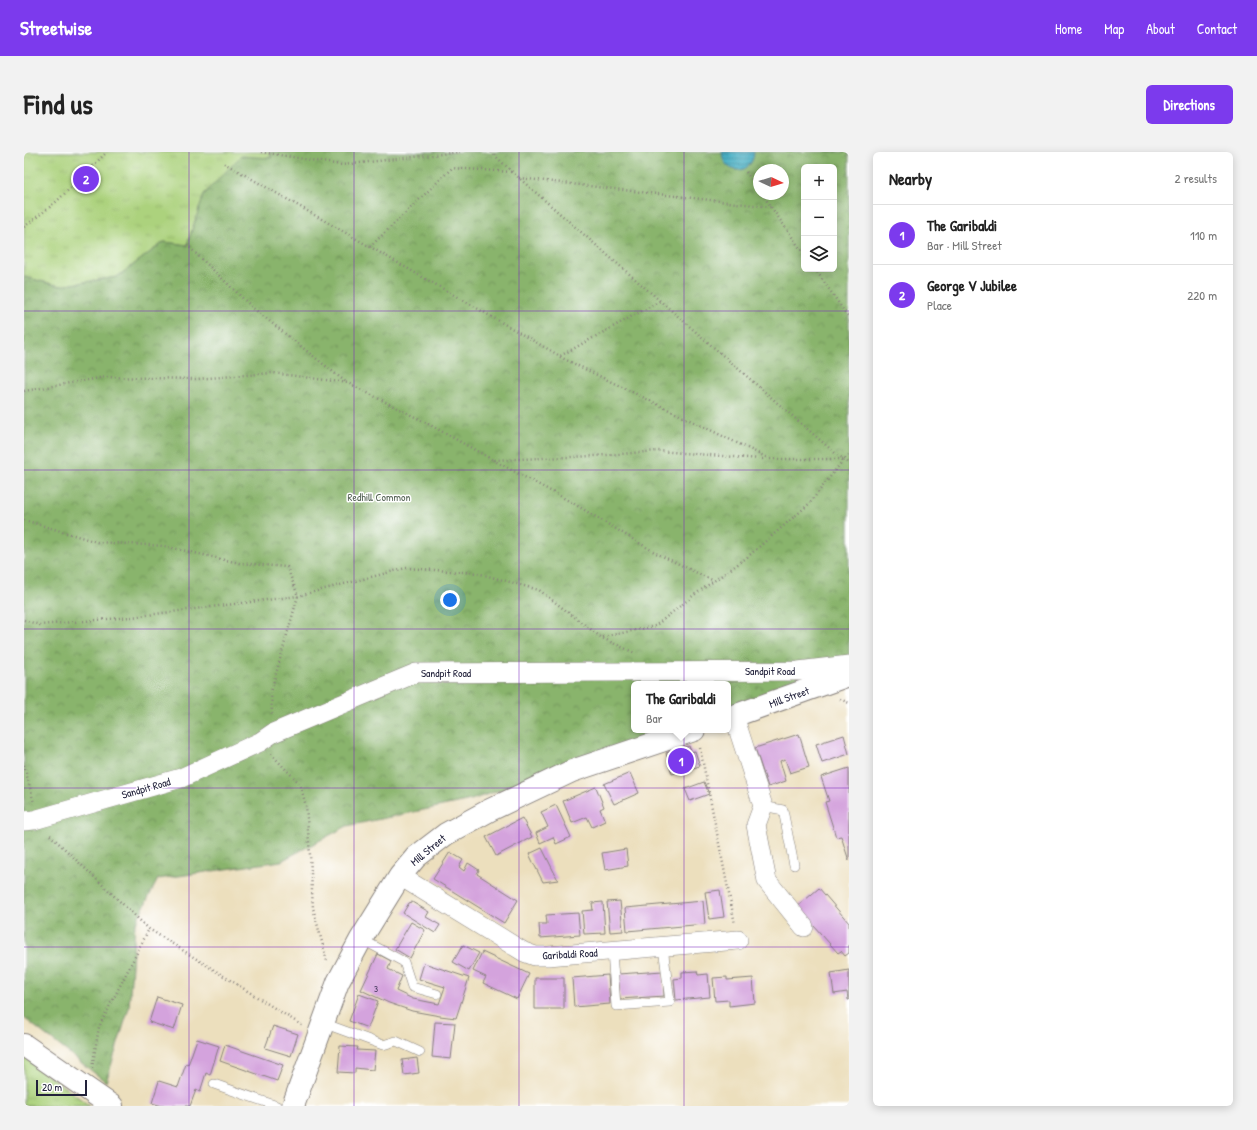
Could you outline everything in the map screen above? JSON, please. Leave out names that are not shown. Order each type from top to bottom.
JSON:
[{"type":"street","name":"Sandpit Road","points":[[29,820],[181,778],[267,738],[416,673],[798,671],[849,665]]},
{"type":"street","name":"Mill Street","points":[[731,717],[849,675]]},
{"type":"street","points":[[731,717],[763,806],[756,825],[767,881],[804,927]]},
{"type":"street","name":"Mill Street","points":[[293,1106],[338,982],[361,939],[400,876],[416,857],[446,834],[490,810],[572,771],[697,738]]},
{"type":"street","name":"Garibaldi Road","points":[[400,876],[524,952],[535,956],[612,952],[738,940]]},
{"type":"street","points":[[24,1045],[112,1106]]},
{"type":"lane","points":[[763,806],[783,810],[794,865]]},
{"type":"lane","points":[[361,939],[404,962],[412,987],[437,994]]},
{"type":"lane","points":[[612,952],[616,1006],[670,1002],[663,947]]},
{"type":"lane","points":[[321,1029],[383,1045],[396,1041],[420,1052]]},
{"type":"lane","points":[[214,1084],[277,1106]]},
{"type":"path","points":[[24,227],[55,203],[107,152]]},
{"type":"path","points":[[261,152],[341,165],[460,152]]},
{"type":"path","points":[[491,152],[518,178],[804,426],[849,463]]},
{"type":"path","points":[[224,163],[560,356],[769,459]]},
{"type":"path","points":[[370,247],[452,168],[512,172]]},
{"type":"path","points":[[746,172],[753,182]]},
{"type":"path","points":[[518,178],[771,207]]},
{"type":"path","points":[[766,200],[801,250]]},
{"type":"path","points":[[187,245],[253,308],[348,383],[423,421],[571,502],[656,553],[714,581]]},
{"type":"path","points":[[816,272],[849,318]]},
{"type":"path","points":[[560,356],[660,301]]},
{"type":"path","points":[[24,392],[105,377],[196,379],[273,373],[348,383]]},
{"type":"path","points":[[492,460],[594,456],[658,451],[769,459],[844,459]]},
{"type":"path","points":[[602,638],[655,626],[714,581],[745,560],[809,504],[844,459],[849,455]]},
{"type":"path","points":[[24,520],[97,542],[164,546],[239,563],[287,566],[298,596],[271,691],[267,738],[300,784],[306,806],[313,908],[328,967],[338,982]]},
{"type":"path","points":[[24,620],[40,625],[124,618],[298,596],[406,568],[477,573],[539,590],[602,638],[638,654]]},
{"type":"path","points":[[836,698],[849,703]]},
{"type":"path","points":[[697,738],[738,940]]},
{"type":"path","points":[[24,765],[36,810],[29,820],[148,929],[321,1029]]},
{"type":"path","points":[[87,1089],[90,1080],[99,1027],[148,929]]},
{"type":"green space","points":[[24,152],[271,152],[271,158],[204,194],[187,245],[164,242],[117,277],[60,286],[24,277]]},
{"type":"green space","name":"Redhill Common","points":[[271,152],[849,152],[849,666],[731,711],[731,681],[631,681],[631,733],[666,733],[471,800],[347,826],[281,861],[158,879],[135,924],[129,1008],[106,1082],[24,1018],[24,277],[60,286],[117,277],[164,242],[187,245],[204,194],[241,156],[271,158]]},
{"type":"green space","points":[[24,1057],[90,1106],[24,1106]]},
{"type":"water","points":[[722,152],[754,152],[749,166],[738,170],[727,166]]},
{"type":"building","points":[[799,734],[809,767],[790,773],[785,759],[780,761],[786,781],[768,787],[755,748]]},
{"type":"building","points":[[844,735],[849,754],[822,763],[816,744]]},
{"type":"building","points":[[689,746],[691,752],[695,751],[700,766],[672,774],[666,753]]},
{"type":"building","points":[[849,768],[849,861],[841,836],[836,837],[825,802],[829,801],[821,777]]},
{"type":"building","points":[[630,773],[639,793],[614,804],[604,784]]},
{"type":"building","points":[[704,782],[709,794],[690,801],[685,789]]},
{"type":"building","points":[[596,787],[604,807],[600,809],[605,821],[592,827],[587,817],[572,823],[563,801]]},
{"type":"building","points":[[556,805],[571,837],[556,844],[553,837],[540,843],[536,833],[548,827],[541,812]]},
{"type":"building","points":[[522,818],[532,837],[496,856],[486,837]]},
{"type":"building","points":[[542,848],[558,880],[543,882],[529,854]]},
{"type":"building","points":[[626,849],[628,866],[605,870],[602,853]]},
{"type":"building","points":[[450,852],[463,860],[459,867],[464,871],[468,863],[479,870],[477,874],[518,900],[504,923],[433,879]]},
{"type":"building","points":[[819,888],[849,923],[849,953],[845,956],[841,951],[838,953],[797,907]]},
{"type":"building","points":[[720,890],[724,917],[709,919],[705,892]]},
{"type":"building","points":[[620,901],[623,931],[610,932],[607,902]]},
{"type":"building","points":[[703,901],[705,924],[627,931],[625,908]]},
{"type":"building","points":[[412,902],[429,912],[426,917],[440,925],[435,933],[403,913],[409,903]]},
{"type":"building","points":[[603,902],[605,933],[584,934],[582,911],[593,910],[592,903]]},
{"type":"building","points":[[578,913],[580,935],[540,938],[539,924],[547,924],[546,915]]},
{"type":"building","points":[[411,922],[425,930],[410,958],[395,949]]},
{"type":"building","points":[[463,945],[479,953],[469,971],[453,962]]},
{"type":"building","points":[[482,952],[529,974],[517,999],[483,983],[486,977],[473,971]]},
{"type":"building","points":[[378,954],[391,961],[388,969],[402,976],[396,991],[413,999],[439,1004],[445,987],[419,979],[424,963],[469,978],[456,1018],[412,1011],[389,1003],[361,990]]},
{"type":"building","points":[[849,970],[848,1000],[847,992],[834,994],[831,973]]},
{"type":"building","points":[[663,971],[664,996],[620,999],[618,974]]},
{"type":"building","points":[[697,971],[698,975],[708,974],[710,997],[676,1000],[674,979],[682,978],[682,972]]},
{"type":"building","points":[[608,975],[610,1004],[574,1007],[572,978]]},
{"type":"building","points":[[727,977],[727,980],[753,978],[755,1003],[729,1006],[729,1000],[715,1001],[713,978]]},
{"type":"building","points":[[535,978],[564,978],[564,1009],[535,1009]]},
{"type":"building","points":[[359,994],[378,1001],[368,1028],[349,1021]]},
{"type":"building","points":[[157,997],[182,1005],[174,1030],[149,1022]]},
{"type":"building","points":[[435,1022],[455,1023],[451,1059],[432,1057]]},
{"type":"building","points":[[273,1026],[298,1034],[291,1056],[265,1048]]},
{"type":"building","points":[[197,1039],[219,1046],[210,1075],[206,1073],[200,1092],[196,1090],[190,1106],[162,1106],[152,1103],[159,1081],[178,1087],[186,1064],[188,1065]]},
{"type":"building","points":[[225,1045],[283,1065],[277,1081],[220,1061]]},
{"type":"building","points":[[340,1046],[358,1047],[357,1050],[375,1051],[373,1070],[355,1068],[355,1073],[338,1072]]},
{"type":"building","points":[[417,1058],[419,1073],[404,1075],[402,1060]]},
{"type":"place","name":"George V Jubilee","points":[[86,179]]},
{"type":"place","name":"The Garibaldi","points":[[681,761]]}]
